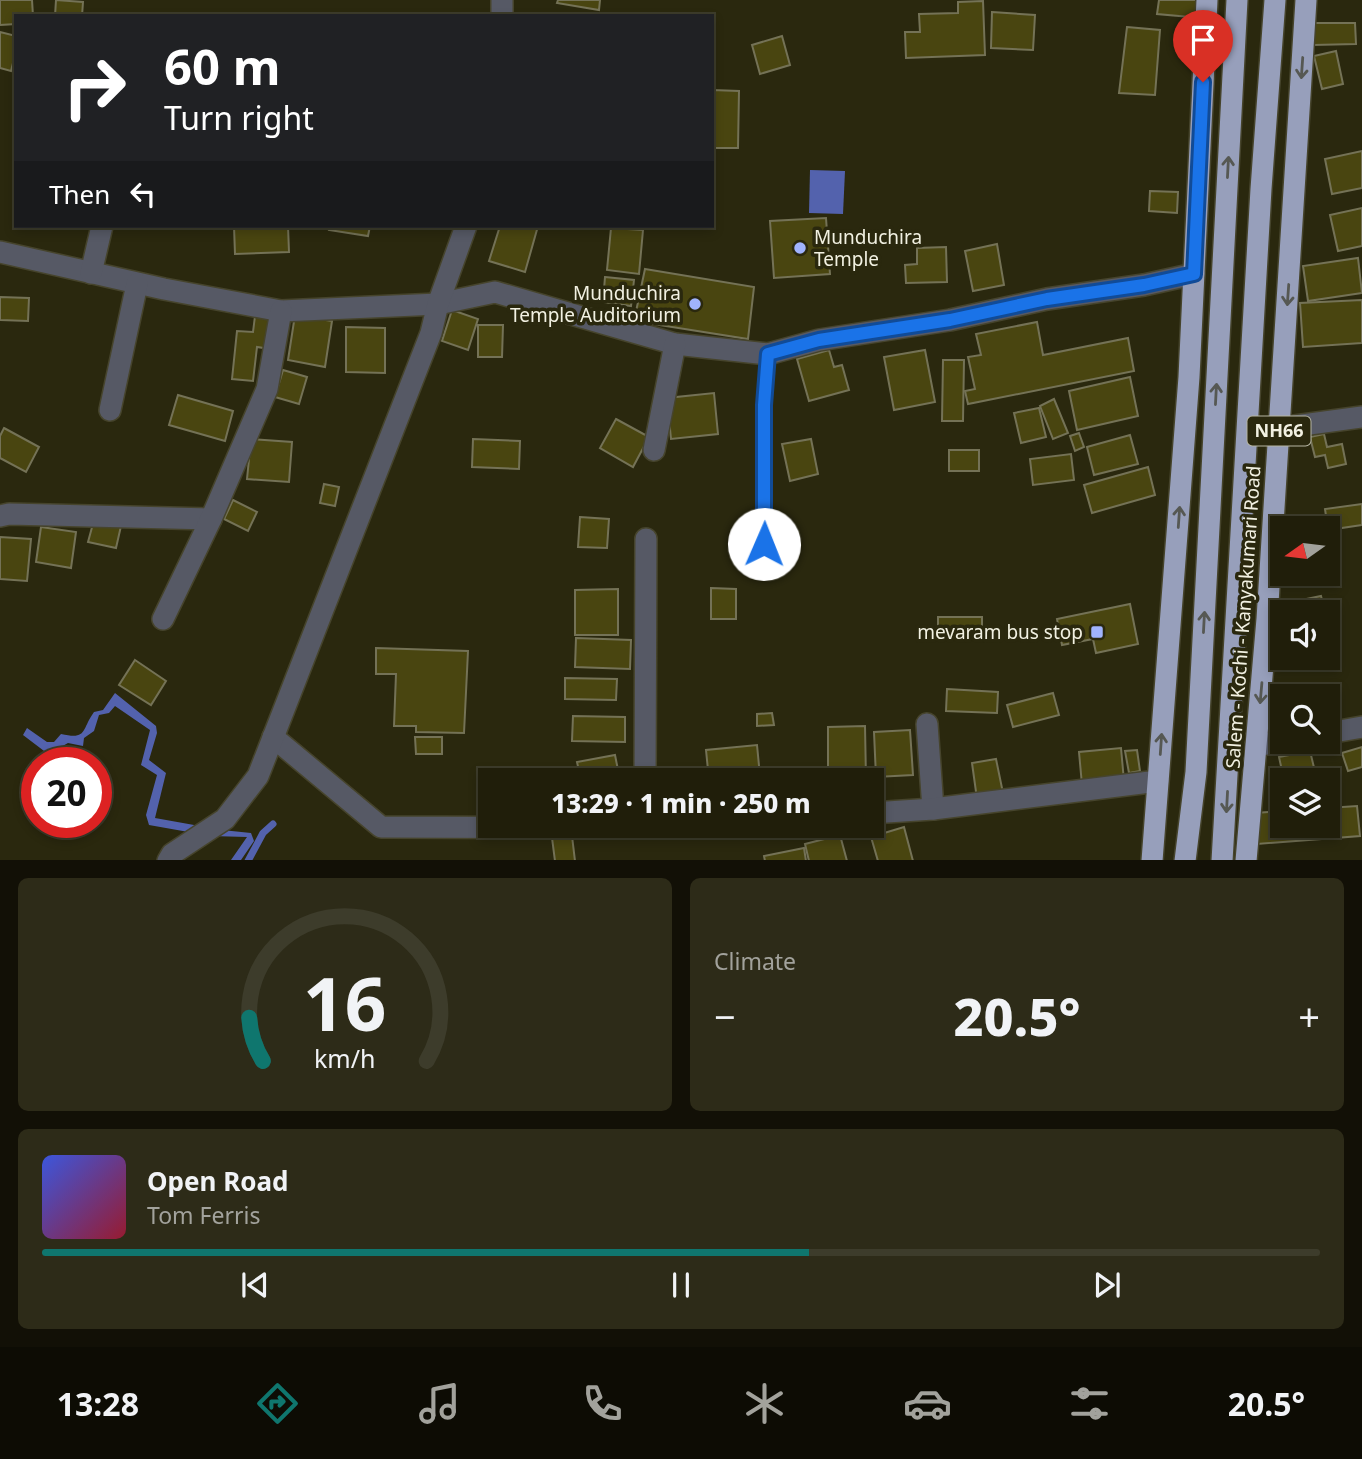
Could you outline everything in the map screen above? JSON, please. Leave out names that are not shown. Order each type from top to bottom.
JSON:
[{"type":"highway","points":[[1152,860],[1189,377],[1207,0]]},
{"type":"highway","points":[[1185,860],[1197,758],[1237,0]]},
{"type":"highway","points":[[1223,860],[1261,189],[1275,0]]},
{"type":"highway","name":"Salem - Kochi - Kanyakumari Road","points":[[1246,860],[1267,619],[1306,0]]},
{"type":"street","points":[[91,273],[102,228]]},
{"type":"street","points":[[168,860],[172,854],[225,819],[258,776],[430,333],[465,228]]},
{"type":"street","points":[[0,252],[137,284],[281,311],[438,304],[495,292],[675,344],[768,354],[819,340],[950,320],[1047,299],[1144,285],[1194,274]]},
{"type":"street","points":[[110,410],[137,284]]},
{"type":"street","points":[[163,619],[211,519],[267,389],[281,311]]},
{"type":"street","points":[[654,450],[675,344]]},
{"type":"street","points":[[1280,428],[1362,417]]},
{"type":"street","points":[[0,516],[9,514],[211,519]]},
{"type":"street","points":[[645,768],[646,539]]},
{"type":"street","points":[[927,724],[933,809]]},
{"type":"street","points":[[1340,731],[1362,727]]},
{"type":"street","points":[[273,737],[380,827],[478,827]]},
{"type":"street","points":[[1256,746],[1270,743]]},
{"type":"street","points":[[884,812],[933,809],[1158,781]]},
{"type":"lane","points":[[764,544],[764,405],[768,354]]},
{"type":"water","points":[[810,170],[845,171],[843,214],[809,213]]},
{"type":"water","points":[[115,693],[156,726],[157,733],[149,760],[166,773],[155,818],[251,833],[254,841],[241,860],[231,860],[247,837],[211,836],[149,825],[146,815],[157,775],[141,765],[150,730],[115,706],[109,713],[99,715],[94,731],[84,738],[83,746],[68,743],[61,747],[39,747],[23,735],[27,728],[47,742],[54,742],[61,734],[76,736],[83,732],[94,712],[103,710]]},
{"type":"building","points":[[0,0],[32,0],[33,14],[14,14],[14,24],[0,25]]},
{"type":"building","points":[[56,0],[83,2],[82,14],[55,14]]},
{"type":"building","points":[[558,0],[600,0],[599,10],[557,3]]},
{"type":"building","points":[[1159,0],[1202,0],[1201,18],[1157,14]]},
{"type":"building","points":[[983,1],[985,55],[906,58],[905,32],[920,32],[919,14],[958,13],[958,2]]},
{"type":"building","points":[[992,12],[1035,15],[1033,50],[991,48]]},
{"type":"building","points":[[1313,23],[1355,23],[1356,44],[1313,45]]},
{"type":"building","points":[[1127,27],[1160,30],[1155,95],[1119,93]]},
{"type":"building","points":[[0,32],[14,36],[14,59],[11,71],[0,68]]},
{"type":"building","points":[[782,36],[790,65],[760,74],[752,45]]},
{"type":"building","points":[[1336,51],[1343,84],[1322,89],[1314,56]]},
{"type":"building","points":[[714,90],[739,91],[738,148],[714,148]]},
{"type":"building","points":[[1362,151],[1362,188],[1332,194],[1325,159]]},
{"type":"building","points":[[1150,191],[1178,192],[1177,213],[1149,211]]},
{"type":"building","points":[[1362,208],[1362,246],[1338,251],[1330,215]]},
{"type":"building","name":"Munduchira Temple","points":[[826,218],[830,274],[774,278],[770,221]]},
{"type":"building","points":[[234,228],[288,228],[289,252],[235,254]]},
{"type":"building","points":[[330,228],[370,228],[368,236]]},
{"type":"building","points":[[499,228],[537,228],[525,272],[489,261]]},
{"type":"building","points":[[611,228],[643,230],[639,274],[607,270]]},
{"type":"building","points":[[997,244],[1004,285],[973,291],[965,251]]},
{"type":"building","points":[[946,247],[947,282],[906,283],[905,265],[917,264],[917,248]]},
{"type":"building","points":[[1358,258],[1362,293],[1308,301],[1303,266]]},
{"type":"building","name":"Munduchira Temple Auditorium","points":[[645,269],[754,287],[748,339],[634,321]]},
{"type":"building","points":[[605,277],[634,280],[631,306],[603,302]]},
{"type":"building","points":[[0,297],[29,298],[28,321],[0,320]]},
{"type":"building","points":[[1362,300],[1362,343],[1303,347],[1300,303]]},
{"type":"building","points":[[452,310],[478,319],[468,350],[442,341]]},
{"type":"building","points":[[295,315],[332,321],[325,367],[288,360]]},
{"type":"building","points":[[255,316],[273,318],[270,349],[257,347],[253,381],[232,379],[237,331],[253,332]]},
{"type":"building","points":[[1037,322],[1043,355],[1128,338],[1134,371],[968,404],[965,391],[975,389],[968,357],[981,355],[976,334]]},
{"type":"building","points":[[478,325],[503,325],[502,357],[478,357]]},
{"type":"building","points":[[346,327],[385,328],[385,373],[346,372]]},
{"type":"building","points":[[829,350],[834,367],[842,365],[849,390],[809,401],[797,359]]},
{"type":"building","points":[[925,350],[935,402],[894,410],[884,357]]},
{"type":"building","points":[[943,360],[964,360],[963,421],[942,421]]},
{"type":"building","points":[[283,370],[307,377],[299,404],[275,397]]},
{"type":"building","points":[[1130,377],[1138,416],[1077,430],[1069,391]]},
{"type":"building","points":[[714,393],[718,434],[671,439],[667,398]]},
{"type":"building","points":[[178,395],[233,411],[225,441],[169,425]]},
{"type":"building","points":[[1054,399],[1068,433],[1053,439],[1040,406]]},
{"type":"building","points":[[1039,408],[1046,437],[1021,443],[1014,413]]},
{"type":"building","points":[[616,419],[649,437],[633,467],[600,448]]},
{"type":"building","points":[[4,428],[39,447],[26,472],[0,458],[0,436]]},
{"type":"building","points":[[1079,433],[1084,447],[1075,451],[1070,436]]},
{"type":"building","points":[[1324,434],[1327,447],[1342,444],[1346,464],[1328,468],[1325,455],[1315,457],[1310,437]]},
{"type":"building","points":[[1130,435],[1138,464],[1094,475],[1087,447]]},
{"type":"building","points":[[251,439],[292,442],[289,482],[247,479]]},
{"type":"building","points":[[473,439],[520,441],[519,469],[472,467]]},
{"type":"building","points":[[811,439],[818,474],[790,481],[782,444]]},
{"type":"building","points":[[949,450],[979,450],[979,471],[949,471]]},
{"type":"building","points":[[1071,454],[1074,480],[1033,485],[1030,459]]},
{"type":"building","points":[[1148,467],[1155,495],[1092,513],[1084,485]]},
{"type":"building","points":[[324,484],[339,487],[335,506],[320,503]]},
{"type":"building","points":[[233,500],[257,512],[248,531],[224,519]]},
{"type":"building","points":[[1362,504],[1362,525],[1340,528],[1340,516],[1326,516],[1325,509]]},
{"type":"building","points":[[580,517],[609,519],[607,548],[578,547]]},
{"type":"building","points":[[94,520],[121,526],[116,548],[88,542]]},
{"type":"building","points":[[41,527],[76,532],[71,568],[36,562]]},
{"type":"building","points":[[0,537],[31,539],[27,581],[0,579]]},
{"type":"building","points":[[711,588],[736,589],[736,619],[711,619]]},
{"type":"building","points":[[618,589],[618,635],[575,635],[575,590]]},
{"type":"building","points":[[1321,596],[1322,600],[1302,600]]},
{"type":"building","points":[[1130,604],[1138,644],[1096,653],[1093,639],[1062,645],[1057,619]]},
{"type":"building","points":[[938,617],[982,617],[982,639],[938,639]]},
{"type":"building","points":[[576,638],[631,640],[630,669],[575,667]]},
{"type":"building","points":[[376,648],[468,651],[464,733],[416,732],[416,726],[394,726],[396,674],[376,674]]},
{"type":"building","points":[[135,660],[166,681],[151,705],[119,685]]},
{"type":"building","points":[[565,678],[617,679],[616,700],[565,699]]},
{"type":"building","points":[[947,689],[998,692],[997,713],[946,711]]},
{"type":"building","points":[[1053,693],[1059,715],[1013,727],[1007,705]]},
{"type":"building","points":[[772,713],[774,725],[757,726],[757,714]]},
{"type":"building","points":[[573,716],[625,717],[625,742],[572,741]]},
{"type":"building","points":[[865,726],[866,768],[828,768],[828,727]]},
{"type":"building","points":[[910,730],[913,775],[884,777],[884,768],[876,768],[874,732]]},
{"type":"building","points":[[415,737],[442,737],[442,754],[416,754]]},
{"type":"building","points":[[757,745],[759,768],[708,768],[706,750]]},
{"type":"building","points":[[1362,747],[1362,767],[1348,771],[1342,753]]},
{"type":"building","points":[[1121,748],[1124,781],[1082,785],[1079,752]]},
{"type":"building","points":[[1137,750],[1140,771],[1129,773],[1125,751]]},
{"type":"building","points":[[1311,754],[1314,768],[1281,768],[1279,757]]},
{"type":"building","points":[[615,755],[618,768],[578,768],[577,762]]},
{"type":"building","points":[[996,759],[1003,793],[977,799],[972,763]]},
{"type":"building","points":[[1357,806],[1360,836],[1340,838],[1340,807]]},
{"type":"building","points":[[1270,812],[1270,838],[1334,838],[1257,844],[1255,813]]},
{"type":"building","points":[[904,827],[913,860],[878,860],[871,838],[884,838],[884,833]]},
{"type":"building","points":[[552,838],[572,838],[575,860],[555,860]]},
{"type":"building","points":[[841,838],[847,860],[809,860],[805,844]]},
{"type":"building","points":[[804,848],[806,860],[765,860],[764,856]]},
{"type":"waterway","points":[[249,860],[263,833],[273,824]]},
{"type":"place","name":"Munduchira Temple","points":[[800,248]]},
{"type":"place","name":"Munduchira Temple Auditorium","points":[[695,304]]},
{"type":"place","name":"mevaram bus stop","points":[[1097,632]]},
{"type":"route","points":[[764,544],[764,405],[768,354],[819,340],[950,320],[1047,299],[1144,285],[1194,274],[1203,82]]}]
